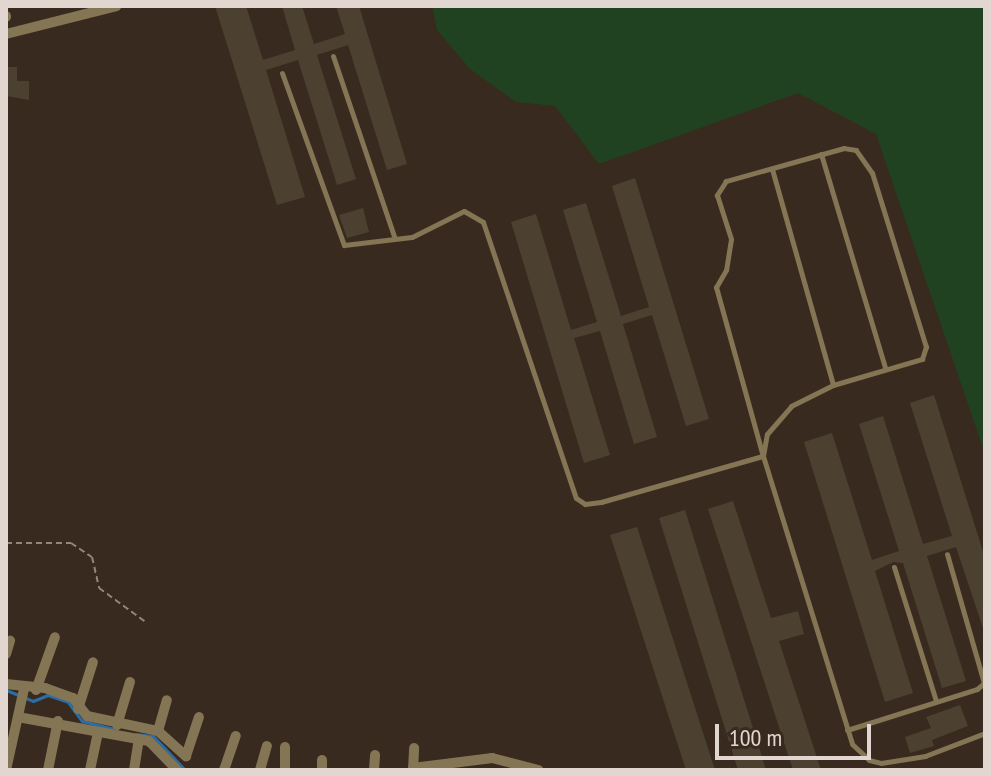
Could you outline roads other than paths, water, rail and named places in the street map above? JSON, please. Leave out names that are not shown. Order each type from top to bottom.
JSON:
[{"type":"street","points":[[6,34],[117,6]]},
{"type":"street","points":[[36,690],[55,637]]},
{"type":"street","points":[[6,654],[10,641]]},
{"type":"street","points":[[78,709],[93,662]]},
{"type":"street","points":[[117,725],[130,682]]},
{"type":"street","points":[[6,684],[73,698],[78,709],[117,725],[158,731],[186,756],[199,717]]},
{"type":"street","points":[[6,770],[24,689]]},
{"type":"street","points":[[158,731],[167,700]]},
{"type":"street","points":[[18,717],[58,721],[139,740],[175,768]]},
{"type":"street","points":[[48,770],[58,721]]},
{"type":"street","points":[[90,770],[98,732]]},
{"type":"street","points":[[224,770],[236,736]]},
{"type":"street","points":[[134,770],[139,740]]},
{"type":"street","points":[[260,770],[267,746]]},
{"type":"street","points":[[285,747],[285,770]]},
{"type":"street","points":[[414,748],[413,769],[505,764],[538,770]]},
{"type":"street","points":[[374,770],[375,755]]},
{"type":"lane","points":[[333,56],[395,239]]},
{"type":"lane","points":[[282,73],[337,236],[352,247],[395,239],[425,232],[464,211],[483,222],[569,487],[585,504],[763,456]]},
{"type":"lane","points":[[763,456],[767,434],[778,418],[833,385],[922,359],[926,347],[865,158],[844,148],[726,181],[717,195],[731,239],[716,287],[763,456],[771,468],[852,744],[869,760],[881,763],[925,756],[985,733]]},
{"type":"lane","points":[[821,154],[885,368]]},
{"type":"lane","points":[[772,169],[833,385]]},
{"type":"lane","points":[[847,730],[984,683],[947,554]]},
{"type":"lane","points":[[894,567],[936,701]]},
{"type":"waterway","points":[[6,690],[33,701],[48,695],[68,702],[82,721],[113,729]]},
{"type":"waterway","points":[[136,734],[153,736],[185,770]]}]
